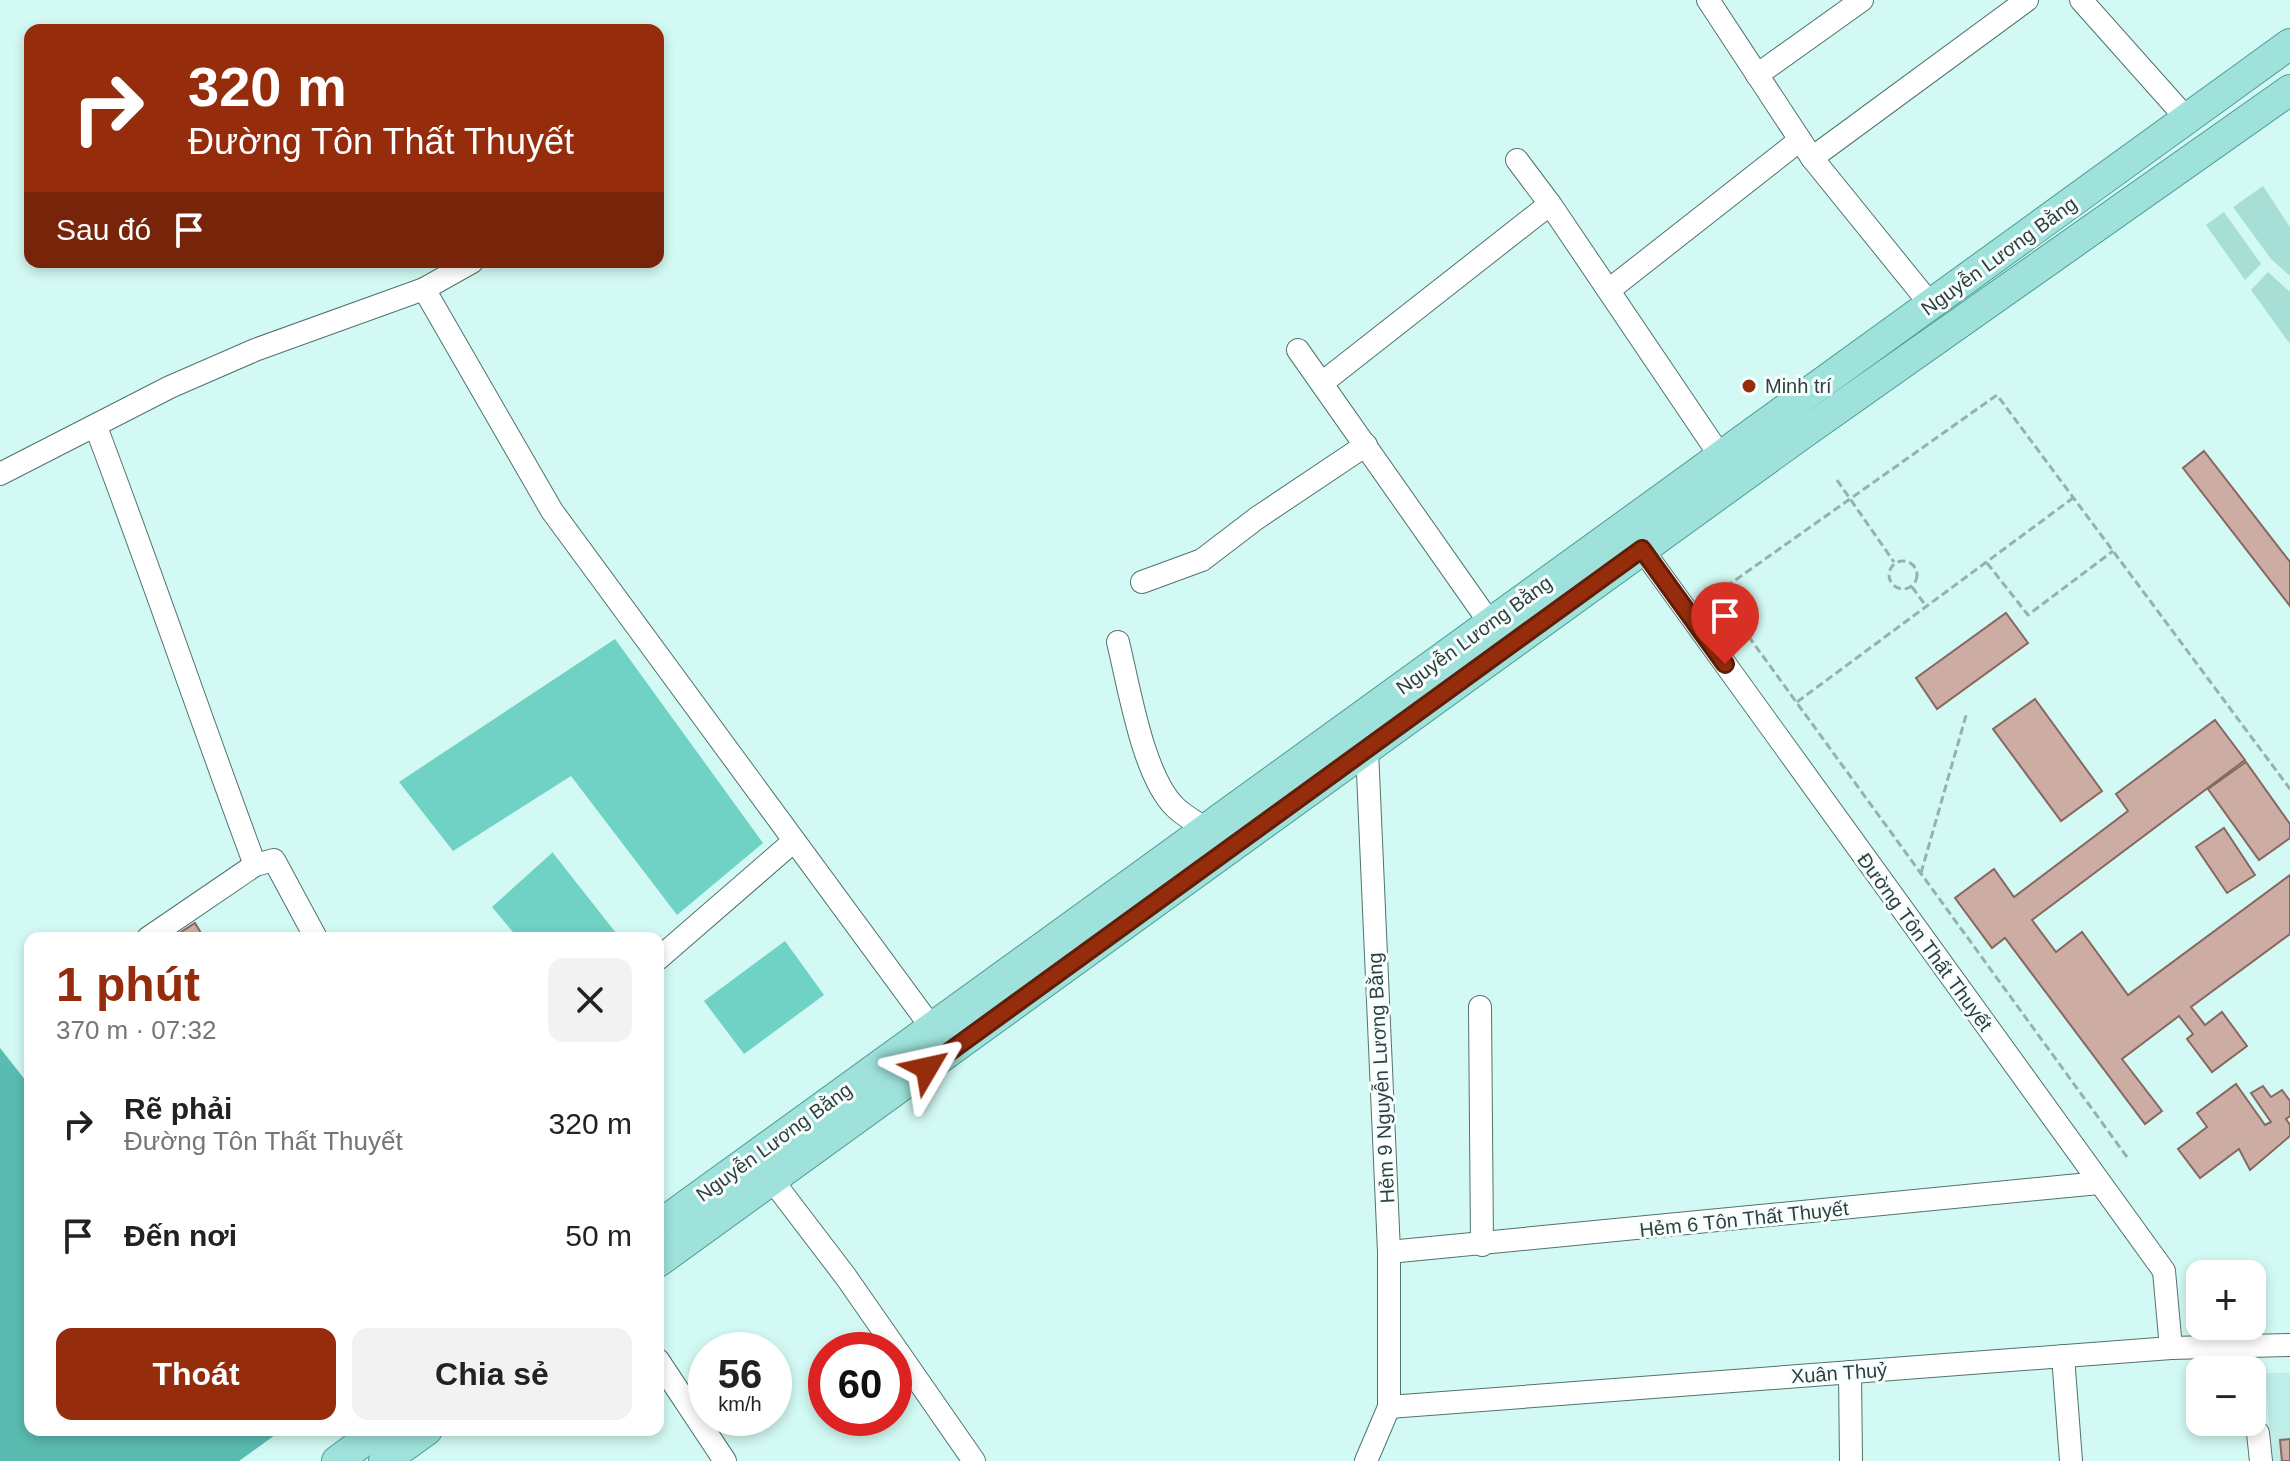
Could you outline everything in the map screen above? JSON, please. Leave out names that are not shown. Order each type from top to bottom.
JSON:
[{"type":"main road","name":"Nguyễn Lương Bằng","points":[[664,1258],[1642,549],[1931,305],[2290,44]]},
{"type":"main road","name":"Nguyễn Lương Bằng","points":[[664,1222],[1721,457],[1794,422],[2290,90]]},
{"type":"main road","points":[[337,1461],[371,1436]]},
{"type":"main road","points":[[384,1461],[419,1436]]},
{"type":"street","points":[[1708,0],[1806,149],[1931,305]]},
{"type":"street","points":[[1757,75],[1862,0]]},
{"type":"street","points":[[1609,290],[1806,149],[2027,0]]},
{"type":"street","points":[[2081,0],[2187,119]]},
{"type":"street","points":[[1517,160],[1721,457]]},
{"type":"street","points":[[1322,383],[1550,204]]},
{"type":"street","points":[[0,474],[170,387],[255,350],[424,289],[461,268]]},
{"type":"street","points":[[424,289],[552,511],[932,1028]]},
{"type":"street","points":[[1298,350],[1490,623]]},
{"type":"street","points":[[96,427],[160,596],[193,699],[255,865]]},
{"type":"street","points":[[1142,582],[1202,560],[1257,518],[1366,445]]},
{"type":"street","name":"Đường Tôn Thất Thuyết","points":[[1642,549],[2164,1271],[2171,1348]]},
{"type":"street","points":[[1118,642],[1144,743],[1159,786],[1176,808],[1206,829]]},
{"type":"street","name":"Hẻm 9 Nguyễn Lương Bằng","points":[[1367,750],[1389,1252],[1389,1407]]},
{"type":"street","points":[[664,954],[794,841]]},
{"type":"street","points":[[157,932],[255,865],[274,860],[313,932]]},
{"type":"street","points":[[1480,1007],[1482,1245]]},
{"type":"street","points":[[772,1180],[846,1277],[974,1461]]},
{"type":"street","name":"Hẻm 6 Tôn Thất Thuyết","points":[[1389,1252],[2099,1183]]},
{"type":"street","name":"Xuân Thuỷ","points":[[1389,1407],[2171,1348],[2290,1345]]},
{"type":"street","points":[[2063,1356],[2071,1461]]},
{"type":"street","points":[[664,1369],[725,1461]]},
{"type":"street","points":[[1850,1372],[1851,1461]]},
{"type":"street","points":[[1366,1461],[1389,1407]]},
{"type":"street","points":[[2258,1436],[2261,1461]]},
{"type":"path","points":[[2127,1157],[1717,593],[1997,395],[2290,789]]},
{"type":"path","points":[[1837,480],[1894,562]]},
{"type":"path","points":[[1797,702],[2073,498]]},
{"type":"path","points":[[1986,562],[2028,615],[2113,551]]},
{"type":"path","points":[[1905,560],[1915,566],[1918,577],[1912,587],[1900,590],[1891,583],[1888,572],[1894,562],[1905,560]]},
{"type":"path","points":[[1912,587],[1926,607]]},
{"type":"path","points":[[1921,873],[1967,712]]},
{"type":"shaded area","points":[[2263,186],[2290,227],[2290,276],[2271,259],[2233,207]]},
{"type":"shaded area","points":[[2224,212],[2261,264],[2245,280],[2206,225]]},
{"type":"shaded area","points":[[2268,272],[2290,292],[2290,344],[2251,290]]},
{"type":"shaded area","points":[[615,639],[763,843],[677,915],[571,776],[453,851],[399,782]]},
{"type":"shaded area","points":[[553,852],[615,932],[513,932],[492,907]]},
{"type":"shaded area","points":[[785,941],[824,995],[744,1054],[704,1001]]},
{"type":"shaded area","points":[[0,1048],[24,1078],[24,1436],[274,1436],[239,1461],[0,1461]]},
{"type":"shaded area","points":[[2266,1373],[2290,1373],[2290,1461],[2272,1461]]},
{"type":"building","points":[[2204,451],[2290,562],[2290,606],[2183,468]]},
{"type":"building","points":[[2006,613],[2028,643],[1937,709],[1916,678]]},
{"type":"building","points":[[2035,699],[2102,791],[2061,821],[1993,729]]},
{"type":"building","points":[[2215,720],[2245,760],[2032,920],[2056,952],[2082,932],[2128,995],[2290,875],[2290,934],[2191,1007],[2205,1025],[2222,1012],[2247,1046],[2212,1072],[2187,1039],[2193,1034],[2179,1016],[2122,1059],[2162,1111],[2145,1124],[2005,938],[1992,948],[1955,898],[1994,869],[2014,897],[2128,811],[2116,794]]},
{"type":"building","points":[[2246,762],[2290,824],[2290,838],[2259,860],[2208,789]]},
{"type":"building","points":[[2224,828],[2255,875],[2227,893],[2196,847]]},
{"type":"building","points":[[195,923],[200,932],[181,932]]},
{"type":"building","points":[[2236,1084],[2265,1125],[2271,1122],[2251,1093],[2263,1086],[2271,1097],[2282,1090],[2290,1101],[2290,1116],[2286,1119],[2290,1125],[2290,1136],[2250,1170],[2239,1149],[2200,1178],[2178,1149],[2207,1127],[2197,1113]]},
{"type":"building","points":[[2290,1439],[2290,1461],[2282,1461],[2280,1440]]},
{"type":"place","name":"Minh trí","points":[[1749,386]]},
{"type":"route","points":[[927,1068],[1642,549],[1725,664]]}]
